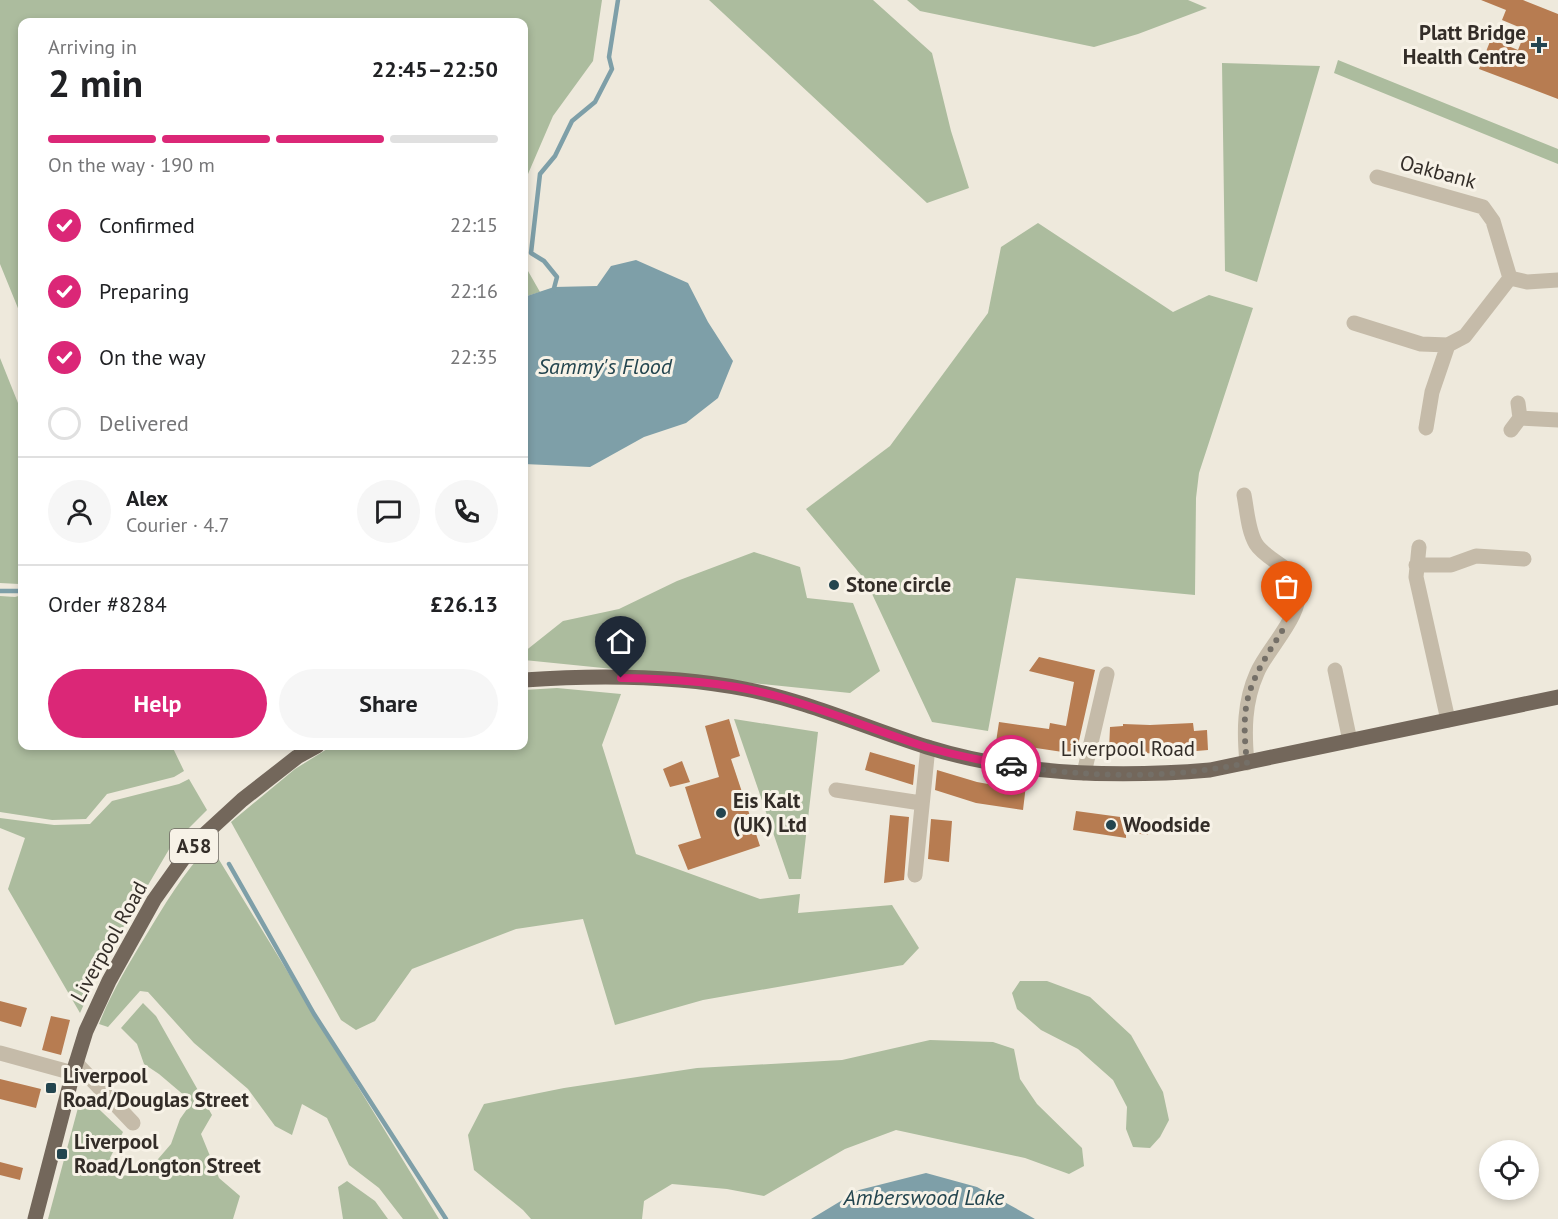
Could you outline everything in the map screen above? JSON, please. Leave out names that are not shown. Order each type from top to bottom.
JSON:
[{"type":"main road","name":"Liverpool Road","points":[[528,680],[585,678],[716,683],[779,696],[928,747],[979,760],[1084,773],[1166,774],[1210,770],[1558,697]]},
{"type":"main road","name":"Liverpool Road","points":[[35,1219],[74,1068],[86,1031],[109,981],[154,900],[186,855],[242,800],[297,757],[310,750]]},
{"type":"street","name":"Oakbank","points":[[1377,177],[1476,203],[1483,207],[1493,221],[1510,278]]},
{"type":"street","points":[[1354,323],[1421,344],[1448,345],[1464,336],[1510,278],[1527,282],[1558,280]]},
{"type":"street","points":[[1426,428],[1432,392],[1448,345]]},
{"type":"street","points":[[1516,417],[1558,420]]},
{"type":"street","points":[[1245,495],[1254,541],[1263,554],[1292,573],[1299,583],[1297,607],[1257,672],[1246,703],[1247,763]]},
{"type":"street","points":[[1419,547],[1416,577],[1448,720]]},
{"type":"street","points":[[1416,565],[1450,565],[1476,556],[1524,558]]},
{"type":"street","points":[[1335,670],[1350,741]]},
{"type":"street","points":[[1084,773],[1107,675]]},
{"type":"street","points":[[915,875],[928,747]]},
{"type":"street","points":[[836,790],[921,803]]},
{"type":"street","points":[[0,1053],[74,1068],[133,1123]]},
{"type":"green space","points":[[0,0],[602,0],[593,61],[553,116],[528,174],[528,18],[18,18],[18,308],[0,264]]},
{"type":"green space","points":[[709,0],[873,0],[932,53],[951,131],[969,188],[927,203]]},
{"type":"green space","points":[[907,0],[1188,0],[1207,8],[1138,34],[1094,47],[920,11]]},
{"type":"green space","points":[[1338,60],[1558,149],[1558,164],[1334,73]]},
{"type":"green space","points":[[1222,63],[1320,66],[1257,282],[1225,271]]},
{"type":"green space","points":[[1038,223],[1173,312],[1209,295],[1253,308],[1199,473],[1196,498],[1195,595],[1016,578],[988,731],[932,722],[866,581],[806,509],[890,446],[988,313],[1001,247]]},
{"type":"green space","points":[[528,271],[540,292],[528,296]]},
{"type":"green space","points":[[0,358],[18,403],[18,584],[0,583]]},
{"type":"green space","points":[[754,552],[800,567],[807,598],[853,603],[880,671],[850,693],[528,660],[528,649],[563,621],[619,609],[677,581]]},
{"type":"green space","points":[[0,596],[18,596],[18,750],[174,750],[184,771],[174,777],[107,794],[86,819],[52,820],[0,812]]},
{"type":"green space","points":[[557,688],[621,694],[602,745],[636,854],[760,899],[800,894],[798,913],[892,905],[919,948],[903,965],[703,1000],[615,1025],[583,919],[516,929],[412,969],[375,1021],[356,1030],[341,1020],[231,822],[295,769],[326,750],[528,750],[528,690]]},
{"type":"green space","points":[[734,719],[818,732],[801,879],[789,879]]},
{"type":"green space","points":[[189,779],[207,810],[171,846],[104,960],[80,1013],[8,889],[25,838],[0,828],[0,818],[54,825],[90,824],[112,801],[179,784]]},
{"type":"green space","points":[[210,845],[439,1219],[403,1219],[379,1188],[349,1165],[327,1118],[302,1104],[292,1135],[275,1126],[248,1089],[194,1043],[148,992],[140,991],[108,1027],[99,1024],[120,979],[160,913],[183,878]]},
{"type":"green space","points":[[1020,981],[1047,981],[1090,997],[1131,1035],[1163,1092],[1169,1120],[1160,1137],[1150,1148],[1133,1147],[1126,1129],[1127,1107],[1113,1080],[1078,1049],[1041,1030],[1017,1009],[1012,993]]},
{"type":"green space","points":[[143,1003],[156,1016],[212,1115],[201,1134],[219,1178],[240,1196],[233,1219],[48,1219],[82,1093],[123,1132],[110,1158],[121,1176],[146,1173],[171,1144],[180,1119],[192,1102],[144,1064],[137,1044],[121,1028]]},
{"type":"green space","points":[[930,1040],[993,1042],[1014,1049],[1020,1079],[1037,1104],[1082,1148],[1084,1166],[1069,1174],[1025,1158],[896,1130],[845,1149],[764,1196],[727,1189],[672,1184],[644,1201],[642,1219],[531,1219],[474,1170],[468,1135],[484,1104],[564,1088],[697,1068],[842,1060]]},
{"type":"green space","points":[[347,1181],[375,1201],[388,1219],[343,1219],[338,1187]]},
{"type":"water","name":"Sammy's Flood","points":[[636,260],[688,283],[708,322],[733,361],[718,398],[686,423],[644,437],[590,467],[528,464],[528,296],[554,287],[597,286],[611,266]]},
{"type":"water","name":"Amberswood Lake","points":[[926,1173],[977,1187],[1035,1219],[811,1219],[859,1190]]},
{"type":"building","name":"Platt Bridge Health Centre","points":[[1481,0],[1523,0],[1558,14],[1558,99],[1479,69],[1491,39],[1518,50],[1526,30],[1502,20],[1506,10]]},
{"type":"building","points":[[1039,657],[1095,670],[1076,754],[996,742],[999,722],[1049,729],[1050,723],[1066,726],[1074,682],[1029,671]]},
{"type":"building","name":"Eis Kalt (UK) Ltd","points":[[729,719],[740,756],[731,759],[760,846],[688,870],[678,845],[701,838],[685,787],[719,777],[705,726]]},
{"type":"building","points":[[1193,723],[1194,731],[1207,730],[1208,750],[1161,754],[1109,751],[1110,727],[1123,726],[1123,724]]},
{"type":"building","points":[[870,752],[915,765],[913,785],[865,770]]},
{"type":"building","points":[[682,761],[690,782],[670,787],[663,769]]},
{"type":"building","points":[[937,770],[977,782],[1010,788],[1011,783],[1026,785],[1023,810],[976,803],[935,790]]},
{"type":"building","name":"Woodside","points":[[1076,811],[1150,821],[1148,835],[1126,832],[1126,838],[1073,830]]},
{"type":"building","points":[[890,815],[909,817],[904,880],[884,883]]},
{"type":"building","points":[[931,819],[952,821],[949,862],[928,859]]},
{"type":"building","points":[[0,1001],[27,1008],[21,1027],[0,1021]]},
{"type":"building","points":[[51,1016],[70,1020],[61,1055],[42,1050]]},
{"type":"building","points":[[0,1079],[41,1089],[36,1108],[0,1099]]},
{"type":"building","points":[[0,1162],[23,1168],[20,1180],[0,1175]]},
{"type":"waterway","points":[[553,292],[557,277],[544,261],[531,253],[540,174],[555,156],[572,121],[595,102],[612,69],[609,57],[618,0]]},
{"type":"waterway","points":[[0,591],[18,591]]},
{"type":"waterway","points":[[229,864],[314,1014],[446,1219]]},
{"type":"way so far","points":[[1011,765],[1084,773],[1166,774],[1210,770],[1247,763],[1246,703],[1257,672],[1287,623]]},
{"type":"place","name":"Platt Bridge Health Centre","points":[[1539,45]]},
{"type":"place","name":"Stone circle","points":[[834,585]]},
{"type":"place","name":"Eis Kalt (UK) Ltd","points":[[721,813]]},
{"type":"place","name":"Woodside","points":[[1111,825]]},
{"type":"place","name":"Liverpool Road/Douglas Street","points":[[51,1088]]},
{"type":"place","name":"Liverpool Road/Longton Street","points":[[62,1154]]},
{"type":"route","points":[[621,678],[716,683],[779,696],[928,747],[979,760],[1011,765]]}]
